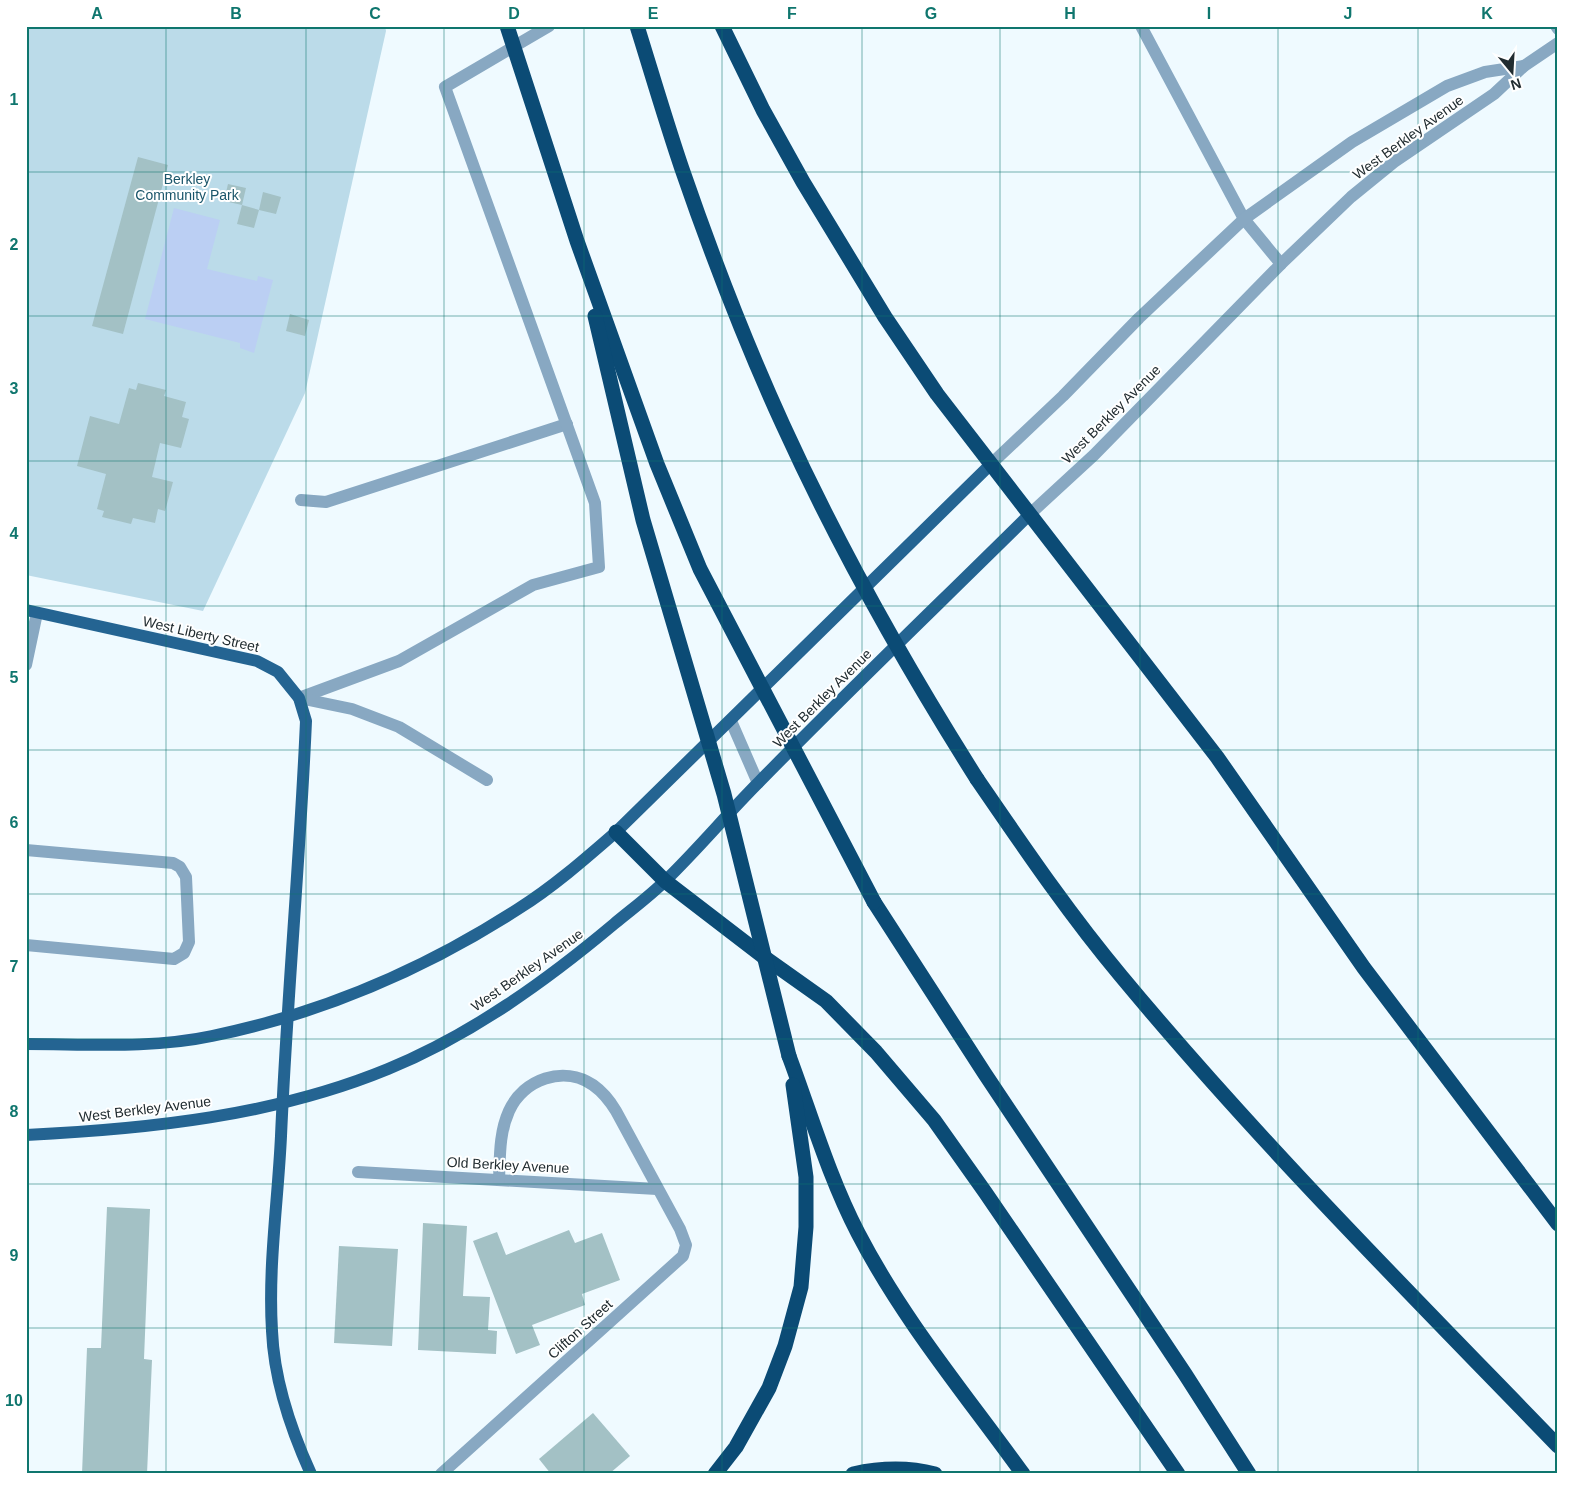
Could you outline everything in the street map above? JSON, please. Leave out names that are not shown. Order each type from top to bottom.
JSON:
[{"type":"highway","points":[[507,26],[577,241],[657,464],[700,570],[874,902],[1249,1474]]},
{"type":"highway","points":[[637,26],[686,179],[734,308],[782,424],[828,521],[856,574],[918,685],[977,779],[1030,856],[1085,930],[1121,976],[1192,1058],[1319,1197],[1558,1446]]},
{"type":"highway","points":[[722,26],[763,110],[803,182],[885,317],[937,394],[1217,757],[1364,968],[1555,1220]]},
{"type":"highway","points":[[577,241],[643,520],[724,794],[789,1056],[806,1177],[806,1227],[801,1286],[785,1346],[768,1388],[736,1447],[715,1474]]},
{"type":"highway","points":[[616,832],[665,881],[826,1001],[876,1052],[934,1120],[1178,1474]]},
{"type":"highway","points":[[789,1056],[831,1172],[858,1233],[898,1304],[946,1372],[985,1420],[1023,1474]]},
{"type":"highway","points":[[853,1474],[873,1470],[919,1470],[935,1474]]},
{"type":"main road","name":"West Berkley Avenue","points":[[26,1044],[146,1044],[211,1037],[288,1016],[336,1000],[420,965],[469,940],[534,898],[616,832],[990,465]]},
{"type":"main road","name":"West Berkley Avenue","points":[[26,1135],[70,1133],[197,1120],[282,1104],[350,1084],[389,1069],[442,1044],[496,1012],[576,956],[665,881],[758,783],[1030,514]]},
{"type":"main road","name":"West Liberty Street","points":[[32,612],[257,661],[278,672],[299,698]]},
{"type":"main road","points":[[299,698],[306,721],[303,796],[272,1270],[272,1332],[278,1376],[295,1437],[311,1474]]},
{"type":"street","points":[[299,698],[399,661],[533,585],[599,567],[595,503],[445,87],[549,26]]},
{"type":"street","points":[[1142,26],[1244,220],[1281,264]]},
{"type":"street","name":"West Berkley Avenue","points":[[1030,514],[1094,455],[1281,264],[1350,197],[1394,162],[1494,94],[1524,66],[1558,44]]},
{"type":"street","name":"West Berkley Avenue","points":[[990,465],[1063,396],[1138,318],[1244,220],[1352,142],[1447,86],[1485,72],[1524,66]]},
{"type":"street","points":[[301,500],[326,502],[567,424]]},
{"type":"street","points":[[26,666],[32,612]]},
{"type":"street","points":[[299,698],[352,709],[399,727],[487,780]]},
{"type":"street","points":[[731,721],[758,783]]},
{"type":"street","points":[[26,850],[173,863],[180,868],[186,877],[189,942],[184,953],[174,958],[26,945]]},
{"type":"street","name":"Clifton Street","points":[[441,1474],[683,1256],[686,1244],[607,1097],[593,1085],[569,1076],[542,1080],[528,1086],[518,1096],[509,1110],[504,1123],[501,1139],[499,1180]]},
{"type":"street","name":"Old Berkley Avenue","points":[[358,1172],[657,1189]]},
{"type":"green space","name":"Berkley Community Park","points":[[26,26],[385,26],[386,31],[305,393],[203,611],[26,575]]},
{"type":"shaded area","points":[[174,208],[220,220],[207,269],[257,281],[258,276],[273,280],[254,353],[240,348],[240,343],[145,319]]},
{"type":"building","points":[[138,157],[168,165],[123,334],[92,326]]},
{"type":"building","points":[[228,184],[246,188],[242,205],[224,201]]},
{"type":"building","points":[[263,192],[281,197],[276,214],[259,210]]},
{"type":"building","points":[[242,205],[259,210],[254,228],[237,224]]},
{"type":"building","points":[[290,314],[309,320],[305,336],[286,331]]},
{"type":"building","points":[[138,383],[166,390],[164,396],[186,402],[182,417],[189,419],[181,448],[160,443],[152,477],[173,482],[165,511],[158,509],[155,523],[133,518],[131,524],[102,517],[104,511],[97,509],[106,474],[77,466],[90,416],[119,424],[129,388],[136,390]]},
{"type":"building","points":[[107,1207],[150,1209],[144,1359],[152,1360],[147,1474],[82,1474],[87,1348],[101,1348]]},
{"type":"building","points":[[423,1223],[467,1226],[463,1296],[490,1297],[488,1330],[497,1331],[496,1354],[418,1350]]},
{"type":"building","points":[[569,1230],[575,1243],[602,1233],[620,1280],[582,1294],[585,1305],[532,1325],[540,1345],[516,1354],[473,1241],[497,1232],[506,1255]]},
{"type":"building","points":[[339,1246],[398,1249],[392,1346],[334,1343]]},
{"type":"building","points":[[593,1413],[630,1456],[609,1474],[551,1474],[539,1459]]}]
